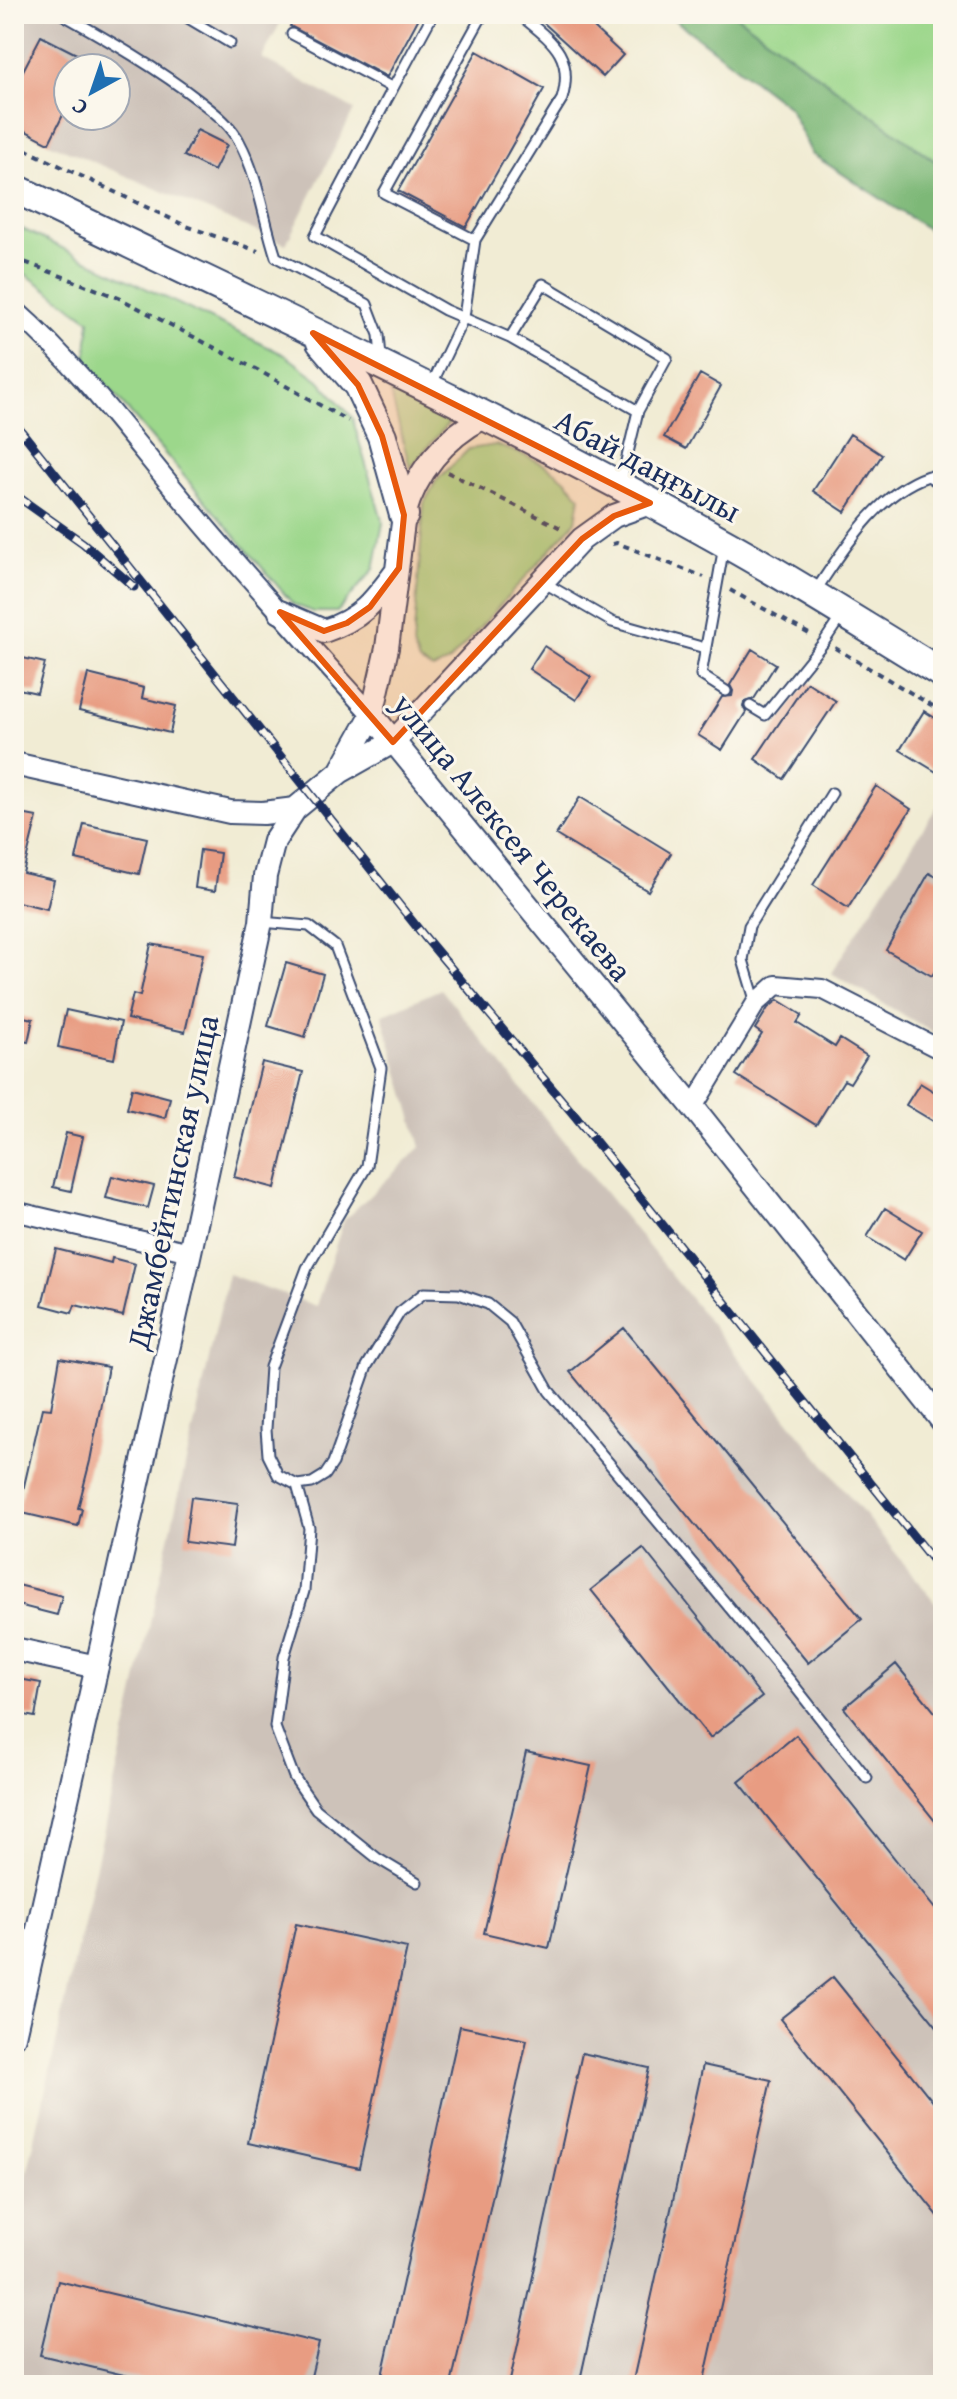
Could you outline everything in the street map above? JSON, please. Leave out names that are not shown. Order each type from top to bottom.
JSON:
[{"type":"main road","points":[[14,188],[313,333],[358,385],[382,436],[404,515]]},
{"type":"main road","points":[[14,199],[313,333]]},
{"type":"main road","name":"Абай даңғылы","points":[[313,333],[430,389],[724,542],[943,674]]},
{"type":"street","name":"улица Алексея Черекаева","points":[[14,309],[43,334],[72,366],[232,559],[372,715],[940,1410]]},
{"type":"street","points":[[340,772],[372,715],[387,648],[404,515],[409,498],[441,448],[454,435],[484,417]]},
{"type":"street","name":"Джамбейтинская улица","points":[[14,2036],[190,1252],[261,922],[265,876],[274,841],[295,809],[340,772],[393,742],[582,539],[614,516],[650,503]]},
{"type":"street","points":[[280,612],[324,631],[347,623],[370,607],[399,568]]},
{"type":"street","points":[[14,764],[230,812],[263,813],[295,809]]},
{"type":"street","points":[[693,1107],[756,1003],[776,985],[822,989],[943,1051]]},
{"type":"street","points":[[14,1211],[190,1252]]},
{"type":"street","points":[[14,1649],[97,1667]]},
{"type":"lane","points":[[62,14],[152,65],[221,118],[238,137],[258,185],[276,257],[367,304],[379,335],[382,366]]},
{"type":"lane","points":[[181,14],[230,43]]},
{"type":"lane","points":[[433,14],[354,157],[315,236],[445,310],[510,338],[638,411]]},
{"type":"lane","points":[[475,240],[384,193],[483,14]]},
{"type":"lane","points":[[430,389],[464,317],[475,240],[562,99],[567,80],[558,47],[519,14]]},
{"type":"lane","points":[[292,34],[393,88]]},
{"type":"lane","points":[[510,338],[543,284],[667,358],[638,411],[620,487]]},
{"type":"lane","points":[[813,594],[842,551],[888,498],[907,483],[928,476],[943,485]]},
{"type":"lane","points":[[724,542],[701,675],[726,691]]},
{"type":"lane","points":[[542,581],[612,622],[705,648]]},
{"type":"lane","points":[[750,706],[765,715],[843,614]]},
{"type":"lane","points":[[756,1003],[743,960],[749,926],[832,793]]},
{"type":"lane","points":[[261,922],[309,926],[335,946],[381,1068],[367,1166],[307,1268],[270,1367],[266,1429],[268,1455],[278,1475],[297,1485],[312,1483],[325,1475],[333,1463],[367,1366],[400,1312],[424,1293],[459,1294],[488,1304],[510,1322],[549,1391],[793,1684],[867,1778]]},
{"type":"lane","points":[[297,1485],[309,1528],[304,1591],[284,1657],[275,1727],[294,1777],[316,1809],[377,1858],[417,1882]]},
{"type":"path","points":[[14,144],[186,226],[276,257]]},
{"type":"path","points":[[14,258],[119,298],[357,424]]},
{"type":"path","points":[[446,471],[567,531]]},
{"type":"path","points":[[609,545],[617,543],[716,582],[943,712]]},
{"type":"highlighted area","points":[[313,333],[650,503],[614,516],[582,539],[393,742],[280,612],[324,631],[347,623],[370,607],[399,568],[404,515],[382,436],[358,385]]},
{"type":"shaded area","points":[[14,14],[285,14],[262,58],[354,110],[286,244],[49,143],[14,125]]},
{"type":"shaded area","points":[[943,797],[943,1038],[831,973]]},
{"type":"shaded area","points":[[441,989],[943,1612],[943,2385],[14,2385],[14,2232],[228,1274],[316,1306],[344,1220],[421,1147],[382,1015]]},
{"type":"green space","points":[[667,14],[734,14],[943,167],[943,239],[812,154],[789,107]]},
{"type":"green space","points":[[734,14],[943,14],[943,167]]},
{"type":"green space","points":[[14,225],[285,355],[319,380],[352,417],[383,523],[374,569],[337,612],[313,612],[293,604],[86,361],[90,320],[14,266]]},
{"type":"green space","points":[[390,391],[452,419],[410,468]]},
{"type":"green space","points":[[496,445],[532,458],[563,478],[580,497],[576,521],[449,662],[433,669],[419,662],[413,646],[424,503],[436,481],[469,449]]},
{"type":"building","points":[[296,14],[421,14],[387,77],[290,26]]},
{"type":"building","points":[[534,14],[579,14],[623,55],[603,77]]},
{"type":"building","points":[[41,36],[72,52],[52,52],[52,132],[54,132],[49,143],[14,125],[14,88]]},
{"type":"building","points":[[477,51],[544,89],[466,227],[398,191]]},
{"type":"building","points":[[197,130],[227,145],[214,171],[184,156]]},
{"type":"building","points":[[700,374],[721,386],[686,449],[664,437]]},
{"type":"building","points":[[850,434],[882,455],[845,512],[813,491]]},
{"type":"building","points":[[544,646],[591,677],[576,700],[529,669]]},
{"type":"building","points":[[752,649],[776,664],[754,699],[744,702],[746,712],[722,750],[698,735],[722,697],[732,696],[730,685]]},
{"type":"building","points":[[14,656],[45,663],[37,693],[14,688]]},
{"type":"building","points":[[88,674],[144,688],[142,698],[176,706],[170,733],[79,711]]},
{"type":"building","points":[[807,682],[836,701],[784,779],[755,759]]},
{"type":"building","points":[[924,711],[943,723],[943,776],[900,750]]},
{"type":"building","points":[[876,786],[911,809],[848,908],[813,885]]},
{"type":"building","points":[[580,797],[671,853],[648,891],[556,835]]},
{"type":"building","points":[[21,814],[37,817],[23,873],[54,880],[47,909],[14,901],[14,843]]},
{"type":"building","points":[[84,824],[147,838],[139,874],[76,859]]},
{"type":"building","points":[[200,850],[220,853],[215,891],[195,888]]},
{"type":"building","points":[[929,873],[943,880],[943,957],[932,976],[886,950]]},
{"type":"building","points":[[151,944],[203,954],[185,1032],[127,1019],[133,994],[140,996]]},
{"type":"building","points":[[286,963],[323,974],[305,1037],[268,1026]]},
{"type":"building","points":[[778,1000],[802,1015],[797,1023],[835,1047],[840,1039],[867,1056],[850,1083],[844,1080],[816,1125],[736,1075],[762,1034],[755,1029],[768,1008]]},
{"type":"building","points":[[66,1010],[121,1022],[114,1059],[58,1047]]},
{"type":"building","points":[[14,1015],[33,1019],[28,1042],[14,1039]]},
{"type":"building","points":[[262,1062],[303,1072],[275,1188],[234,1177]]},
{"type":"building","points":[[920,1083],[943,1097],[943,1127],[906,1105]]},
{"type":"building","points":[[132,1088],[170,1098],[165,1118],[127,1109]]},
{"type":"building","points":[[66,1133],[83,1137],[71,1191],[53,1187]]},
{"type":"building","points":[[112,1176],[154,1186],[148,1208],[106,1198]]},
{"type":"building","points":[[885,1208],[922,1231],[904,1260],[867,1237]]},
{"type":"building","points":[[56,1249],[111,1263],[112,1258],[135,1264],[123,1316],[75,1305],[72,1313],[42,1305]]},
{"type":"building","points":[[624,1328],[862,1619],[808,1663],[570,1372]]},
{"type":"building","points":[[60,1358],[108,1367],[78,1508],[82,1509],[78,1526],[18,1512],[42,1408],[51,1409]]},
{"type":"building","points":[[191,1497],[238,1503],[232,1548],[185,1542]]},
{"type":"building","points":[[643,1548],[762,1697],[710,1738],[591,1590]]},
{"type":"building","points":[[14,1584],[62,1596],[57,1615],[14,1604]]},
{"type":"building","points":[[896,1664],[943,1722],[943,1831],[844,1708]]},
{"type":"building","points":[[19,1679],[41,1683],[35,1717],[14,1713]]},
{"type":"building","points":[[796,1735],[943,1919],[943,2034],[739,1782]]},
{"type":"building","points":[[526,1752],[591,1766],[549,1948],[484,1933]]},
{"type":"building","points":[[296,1924],[407,1948],[359,2168],[248,2143]]},
{"type":"building","points":[[833,1977],[943,2114],[943,2222],[780,2019]]},
{"type":"building","points":[[460,2026],[527,2040],[451,2385],[380,2385]]},
{"type":"building","points":[[582,2053],[649,2068],[579,2385],[509,2385]]},
{"type":"building","points":[[703,2065],[771,2080],[703,2385],[632,2385]]},
{"type":"building","points":[[58,2281],[319,2343],[309,2385],[166,2385],[40,2355]]},
{"type":"railway","points":[[14,422],[424,936],[575,1116],[943,1573]]},
{"type":"railway","points":[[14,494],[83,543],[134,587]]}]
